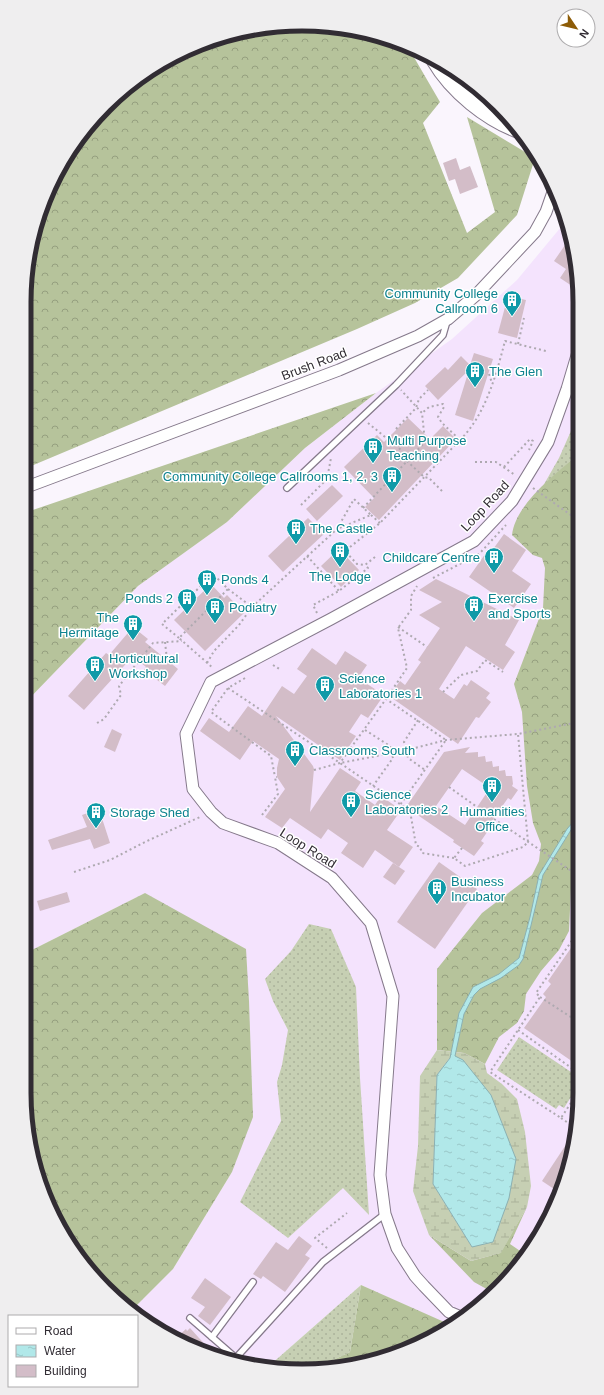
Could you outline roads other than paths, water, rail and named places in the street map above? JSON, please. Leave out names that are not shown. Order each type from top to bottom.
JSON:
[{"type":"street","points":[[438,67],[471,102],[497,121],[508,126]]},
{"type":"street","name":"Brush Road","points":[[31,485],[339,370],[418,336],[448,319],[476,294],[535,232],[546,212],[551,197]]},
{"type":"street","name":"Loop Road","points":[[457,1315],[449,1312],[415,1276],[397,1248],[385,1214],[380,1175],[393,996],[371,923],[332,878],[278,843],[223,823],[210,812],[194,790],[186,734],[211,682],[338,616],[474,540],[512,500],[520,479],[548,442],[573,369]]},
{"type":"lane","points":[[287,488],[396,385],[444,335],[448,319]]},
{"type":"lane","points":[[237,1356],[323,1262],[385,1214]]},
{"type":"lane","points":[[212,1337],[253,1282]]},
{"type":"lane","points":[[190,1318],[230,1354]]},
{"type":"water","points":[[573,822],[573,828],[543,875],[523,959],[519,965],[501,978],[480,989],[474,995],[464,1014],[455,1056],[463,1060],[491,1095],[516,1159],[509,1198],[493,1242],[472,1247],[433,1184],[437,1075],[450,1058],[459,1013],[473,987],[499,974],[519,958],[539,875],[567,829]]},
{"type":"place","name":"Community College Callroom 6","points":[[512,317]]},
{"type":"place","name":"The Glen","points":[[475,388]]},
{"type":"place","name":"Multi Purpose Teaching","points":[[373,464]]},
{"type":"place","name":"Community College Callrooms 1, 2, 3","points":[[392,493]]},
{"type":"place","name":"The Castle","points":[[296,545]]},
{"type":"place","name":"The Lodge","points":[[340,568]]},
{"type":"place","name":"Childcare Centre","points":[[494,574]]},
{"type":"place","name":"Ponds 4","points":[[207,596]]},
{"type":"place","name":"Ponds 2","points":[[187,615]]},
{"type":"place","name":"Exercise and Sports","points":[[474,622]]},
{"type":"place","name":"Podiatry","points":[[215,624]]},
{"type":"place","name":"The Hermitage","points":[[133,641]]},
{"type":"place","name":"Horticultural Workshop","points":[[95,682]]},
{"type":"place","name":"Science Laboratories 1","points":[[325,702]]},
{"type":"place","name":"Classrooms South","points":[[295,767]]},
{"type":"place","name":"Humanities Office","points":[[492,803]]},
{"type":"place","name":"Science Laboratories 2","points":[[351,818]]},
{"type":"place","name":"Storage Shed","points":[[96,829]]},
{"type":"place","name":"Business Incubator","points":[[437,905]]}]
